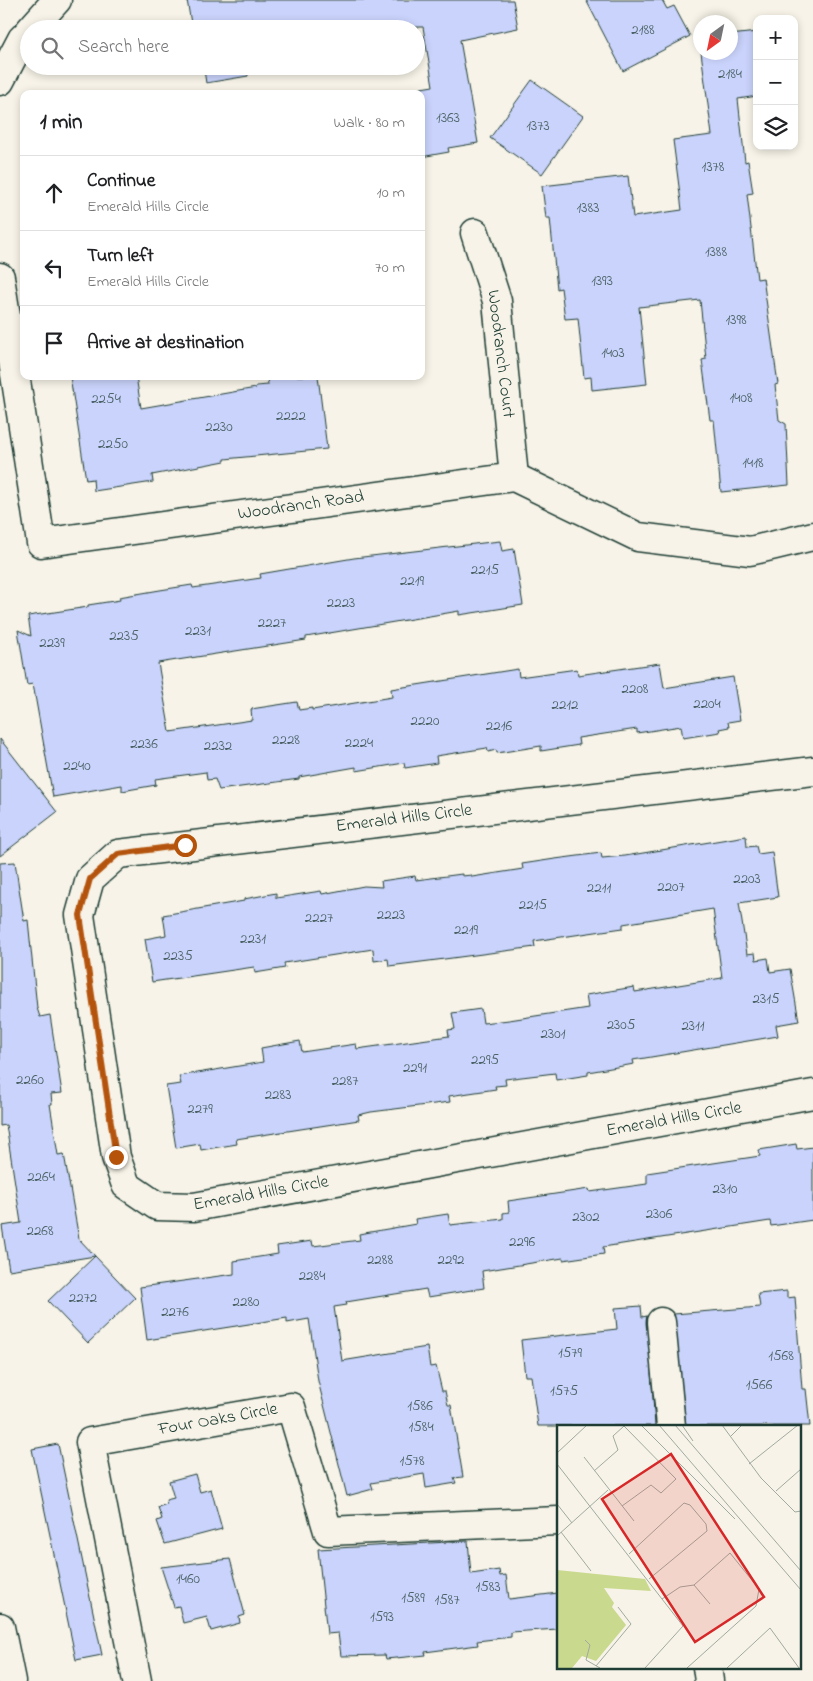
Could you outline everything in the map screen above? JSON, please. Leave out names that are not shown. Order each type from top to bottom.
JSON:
[{"type":"main road","points":[[39,20],[57,0]]},
{"type":"main road","points":[[0,81],[20,43]]},
{"type":"main road","name":"Woodranch Court","points":[[475,233],[497,301],[514,477]]},
{"type":"main road","name":"Woodranch Road","points":[[0,277],[41,543],[514,477]]},
{"type":"main road","points":[[514,477],[638,537],[750,551],[813,536]]},
{"type":"main road","name":"Emerald Hills Circle","points":[[813,771],[118,854],[90,879],[80,915],[116,1157],[126,1185],[157,1206],[194,1207],[813,1094]]},
{"type":"main road","points":[[661,1322],[671,1425]]},
{"type":"main road","name":"Four Oaks Circle","points":[[138,1681],[90,1442],[291,1408],[328,1532],[557,1521]]},
{"type":"main road","points":[[0,1626],[10,1681]]},
{"type":"main road","points":[[0,1635],[10,1681]]},
{"type":"main road","points":[[706,1668],[709,1681]]},
{"type":"building","points":[[187,0],[513,0],[518,28],[460,40],[478,143],[448,148],[449,152],[425,156],[425,90],[421,90],[421,88],[433,86],[425,39],[425,20],[190,20]]},
{"type":"building","points":[[586,0],[662,0],[667,9],[674,6],[690,36],[623,71]]},
{"type":"building","points":[[753,32],[753,97],[738,99],[745,162],[748,161],[753,193],[747,194],[757,279],[763,278],[778,384],[775,385],[779,420],[786,424],[789,485],[721,492],[714,420],[710,420],[702,360],[706,359],[700,300],[639,307],[647,384],[592,390],[591,377],[584,378],[578,318],[565,319],[561,288],[557,289],[550,218],[546,218],[542,186],[628,176],[633,217],[682,210],[673,140],[712,135],[702,60],[738,60],[738,34]]},
{"type":"building","points":[[205,75],[248,75],[248,76],[206,83]]},
{"type":"building","points":[[532,80],[583,116],[542,174],[490,138]]},
{"type":"building","points":[[71,380],[137,380],[141,408],[256,388],[256,386],[268,385],[267,380],[318,380],[327,449],[225,459],[225,461],[152,475],[153,482],[94,491],[93,479],[86,480]]},
{"type":"building","points":[[500,541],[502,551],[514,549],[523,605],[459,615],[459,611],[306,637],[306,640],[158,663],[170,732],[252,720],[251,709],[297,702],[299,710],[312,708],[312,710],[392,697],[391,689],[518,669],[519,677],[577,669],[578,675],[660,663],[664,688],[733,677],[740,720],[728,722],[729,727],[719,729],[720,732],[683,738],[681,726],[637,733],[637,729],[578,738],[579,745],[541,751],[541,746],[497,753],[496,750],[488,752],[487,748],[436,756],[437,763],[405,768],[404,763],[356,771],[356,767],[299,777],[299,779],[219,790],[215,779],[207,780],[206,772],[155,779],[156,785],[122,791],[122,785],[53,797],[33,684],[27,685],[18,630],[31,636],[28,616],[88,607],[88,605],[120,600],[119,597],[160,590],[192,585],[193,588],[261,578],[260,574],[354,558]]},
{"type":"building","points":[[0,739],[57,812],[0,856]]},
{"type":"building","points":[[746,836],[747,847],[756,846],[758,854],[772,852],[778,897],[739,903],[747,954],[755,953],[756,960],[768,958],[770,972],[790,969],[799,1021],[776,1025],[778,1036],[633,1060],[634,1064],[588,1072],[588,1075],[556,1080],[555,1073],[505,1079],[506,1085],[495,1086],[496,1089],[449,1096],[450,1102],[371,1112],[358,1115],[359,1120],[236,1139],[237,1144],[201,1150],[200,1144],[176,1148],[166,1086],[181,1084],[179,1076],[263,1062],[261,1048],[300,1041],[302,1052],[356,1044],[357,1049],[449,1036],[448,1030],[455,1029],[452,1013],[481,1009],[483,1023],[509,1020],[588,1008],[586,995],[634,987],[635,992],[722,978],[713,909],[623,924],[623,928],[534,941],[535,947],[437,960],[389,966],[388,959],[374,961],[373,949],[284,963],[285,968],[255,973],[254,967],[152,982],[145,939],[166,935],[163,915],[244,901],[244,899],[276,893],[276,898],[321,891],[322,894],[364,886],[382,887],[381,881],[415,876],[416,880],[462,874],[462,876],[472,875],[472,877],[523,869],[522,864],[555,859],[601,853],[602,858],[625,856]]},
{"type":"building","points":[[15,862],[24,921],[28,920],[37,1008],[40,1017],[50,1015],[62,1093],[51,1094],[52,1104],[50,1104],[58,1155],[64,1154],[79,1239],[95,1256],[9,1270],[2,1226],[21,1223],[6,1125],[0,1126],[0,863]]},
{"type":"building","points":[[796,1144],[797,1149],[813,1147],[813,1220],[771,1226],[770,1221],[603,1247],[604,1254],[563,1260],[563,1258],[482,1271],[484,1288],[428,1297],[426,1289],[346,1302],[347,1305],[334,1307],[342,1361],[427,1347],[430,1367],[436,1366],[442,1391],[445,1391],[448,1405],[451,1405],[463,1477],[454,1478],[456,1483],[426,1488],[424,1474],[371,1483],[373,1489],[347,1496],[318,1381],[309,1319],[287,1323],[287,1318],[147,1340],[140,1287],[234,1274],[234,1261],[278,1254],[277,1246],[312,1241],[313,1246],[360,1240],[359,1234],[416,1224],[415,1219],[448,1214],[450,1225],[503,1219],[503,1213],[509,1212],[508,1201],[589,1189],[590,1192],[647,1184],[647,1173],[760,1156],[759,1150]]},
{"type":"building","points":[[95,1256],[135,1298],[88,1343],[48,1301]]},
{"type":"building","points":[[787,1291],[787,1298],[795,1297],[802,1389],[806,1389],[810,1426],[686,1425],[674,1314],[760,1307],[758,1294]]},
{"type":"building","points":[[641,1306],[642,1317],[647,1316],[655,1425],[538,1426],[531,1376],[525,1376],[521,1340],[617,1329],[615,1308]]},
{"type":"building","points":[[58,1444],[102,1655],[76,1660],[32,1449]]},
{"type":"building","points":[[195,1474],[200,1492],[211,1489],[222,1529],[165,1544],[157,1521],[162,1519],[158,1507],[167,1504],[166,1500],[174,1498],[169,1481]]},
{"type":"building","points":[[468,1541],[471,1574],[499,1570],[500,1576],[506,1575],[509,1599],[557,1593],[557,1629],[511,1632],[511,1637],[477,1641],[478,1645],[425,1652],[426,1655],[386,1659],[385,1655],[341,1656],[338,1633],[327,1634],[318,1549]]},
{"type":"building","points":[[230,1559],[245,1615],[239,1617],[240,1623],[211,1631],[207,1617],[183,1623],[179,1606],[174,1607],[161,1567]]},
{"type":"route","points":[[116,1157],[80,915],[90,879],[118,854],[185,845]]}]
